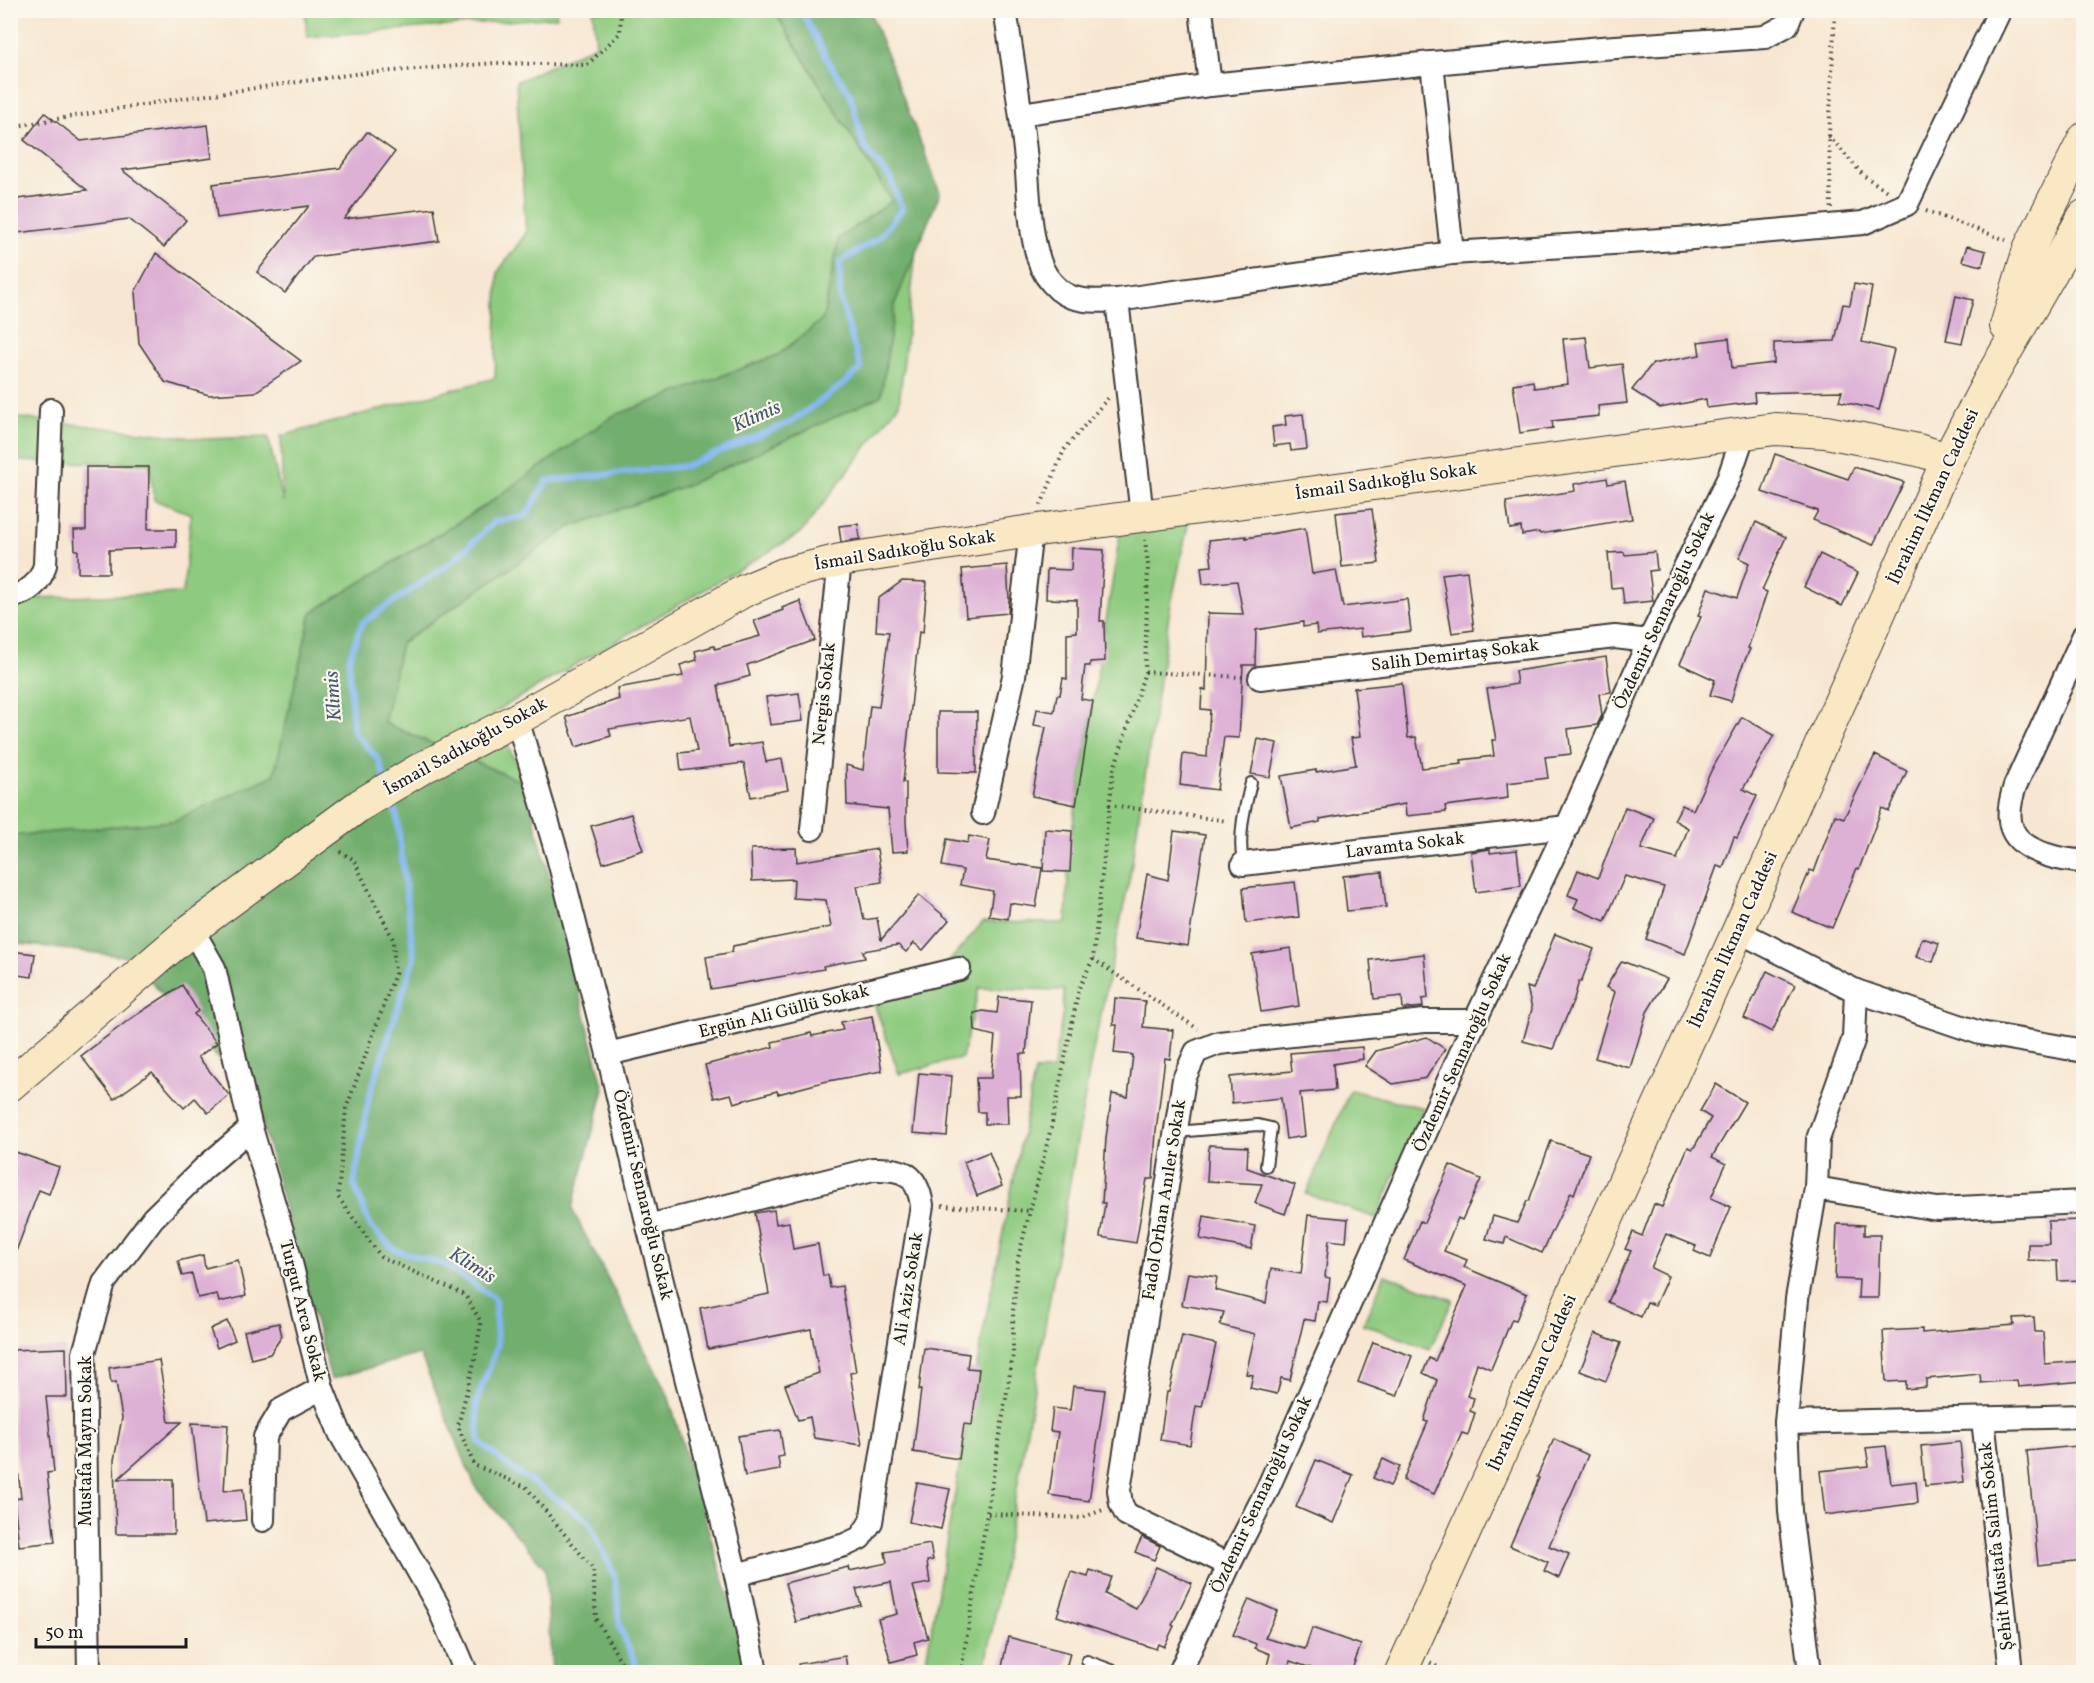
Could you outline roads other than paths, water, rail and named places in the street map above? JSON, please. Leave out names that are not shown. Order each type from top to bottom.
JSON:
[{"type":"street","points":[[1005,10],[1021,114],[1034,236],[1039,261],[1047,277],[1060,291],[1072,297],[1087,300],[1116,300],[1452,253],[1693,238],[1863,223],[1907,204],[2000,10]]},
{"type":"street","points":[[1201,10],[1210,85]]},
{"type":"street","points":[[1021,114],[1210,85],[1601,48],[1765,37],[1787,25],[1793,10]]},
{"type":"street","points":[[1432,63],[1452,253]]},
{"type":"street","points":[[1990,379],[2029,249],[2084,139]]},
{"type":"street","name":"İbrahim İlkman Caddesi","points":[[1401,1672],[1738,931],[1948,459],[1990,379],[2084,216]]},
{"type":"street","points":[[1116,300],[1142,515]]},
{"type":"street","points":[[10,597],[29,590],[36,584],[45,565],[51,410]]},
{"type":"street","name":"İsmail Sadıkoğlu Sokak","points":[[10,1084],[192,928],[360,805],[422,768],[517,719],[744,591],[784,574],[840,560],[1031,531],[1775,429],[1826,432],[1918,450],[1948,459]]},
{"type":"street","name":"Özdemir Sennaroğlu Sokak","points":[[1180,1672],[1229,1565],[1267,1490],[1475,1021],[1567,827],[1649,641],[1729,477],[1744,433]]},
{"type":"street","points":[[983,813],[1014,676],[1031,531]]},
{"type":"street","name":"Nergis Sokak","points":[[812,829],[840,560]]},
{"type":"street","points":[[2084,635],[2078,659],[2015,786],[2009,815],[2019,842],[2032,850],[2052,857],[2084,861]]},
{"type":"street","name":"Salih Demirtaş Sokak","points":[[1260,678],[1615,637],[1649,641]]},
{"type":"street","name":"Özdemir Sennaroğlu Sokak","points":[[517,719],[558,857],[608,1054],[648,1226],[735,1575],[756,1672]]},
{"type":"street","name":"Lavamta Sokak","points":[[1243,864],[1567,827]]},
{"type":"street","name":"Turgut Arca Sokak","points":[[192,928],[214,968],[251,1128],[288,1251],[322,1388],[340,1433],[438,1606],[466,1672]]},
{"type":"street","points":[[1738,931],[1856,991],[1980,1034],[2084,1051]]},
{"type":"street","name":"Ergün Ali Güllü Sokak","points":[[608,1054],[959,969]]},
{"type":"street","points":[[1810,1672],[1790,1511],[1786,1423],[1797,1299],[1816,1188],[1818,1139],[1854,1038],[1856,991]]},
{"type":"street","name":"Fadol Orhan Anıler Sokak","points":[[1229,1565],[1126,1514],[1121,1504],[1119,1490],[1184,1079],[1196,1052],[1219,1043],[1424,1021],[1475,1021]]},
{"type":"street","name":"Mustafa Mayın Sokak","points":[[89,1672],[84,1353],[104,1283],[153,1218],[202,1168],[251,1128]]},
{"type":"street","name":"Ali Aziz Sokak","points":[[648,1226],[873,1170],[891,1169],[902,1172],[919,1188],[922,1205],[871,1522],[860,1538],[845,1545],[735,1575]]},
{"type":"street","points":[[1816,1188],[1936,1209],[2084,1202]]},
{"type":"street","points":[[263,1520],[265,1437],[281,1410],[322,1388]]},
{"type":"street","points":[[1786,1423],[2084,1416]]},
{"type":"street","name":"Şehit Mustafa Salim Sokak","points":[[1983,1419],[2011,1672]]},
{"type":"lane","points":[[1243,864],[1240,846],[1241,823],[1251,783]]},
{"type":"lane","points":[[1176,1132],[1258,1125],[1270,1128],[1266,1166]]},
{"type":"lane","points":[[1087,1661],[1116,1672]]},
{"type":"waterway","name":"Klimis","points":[[385,779],[379,760],[353,731],[349,659],[362,623],[452,562],[495,521],[526,516],[547,481],[685,466],[789,423],[861,369],[840,298],[840,262],[879,238],[902,209],[891,179],[864,147],[850,93],[831,66],[801,10]]},
{"type":"waterway","name":"Klimis","points":[[391,797],[397,817],[414,958],[369,1097],[354,1184],[371,1227],[395,1250],[445,1265],[495,1299],[497,1347],[476,1403],[479,1442],[514,1470],[589,1521],[615,1577],[620,1628],[639,1672]]}]
